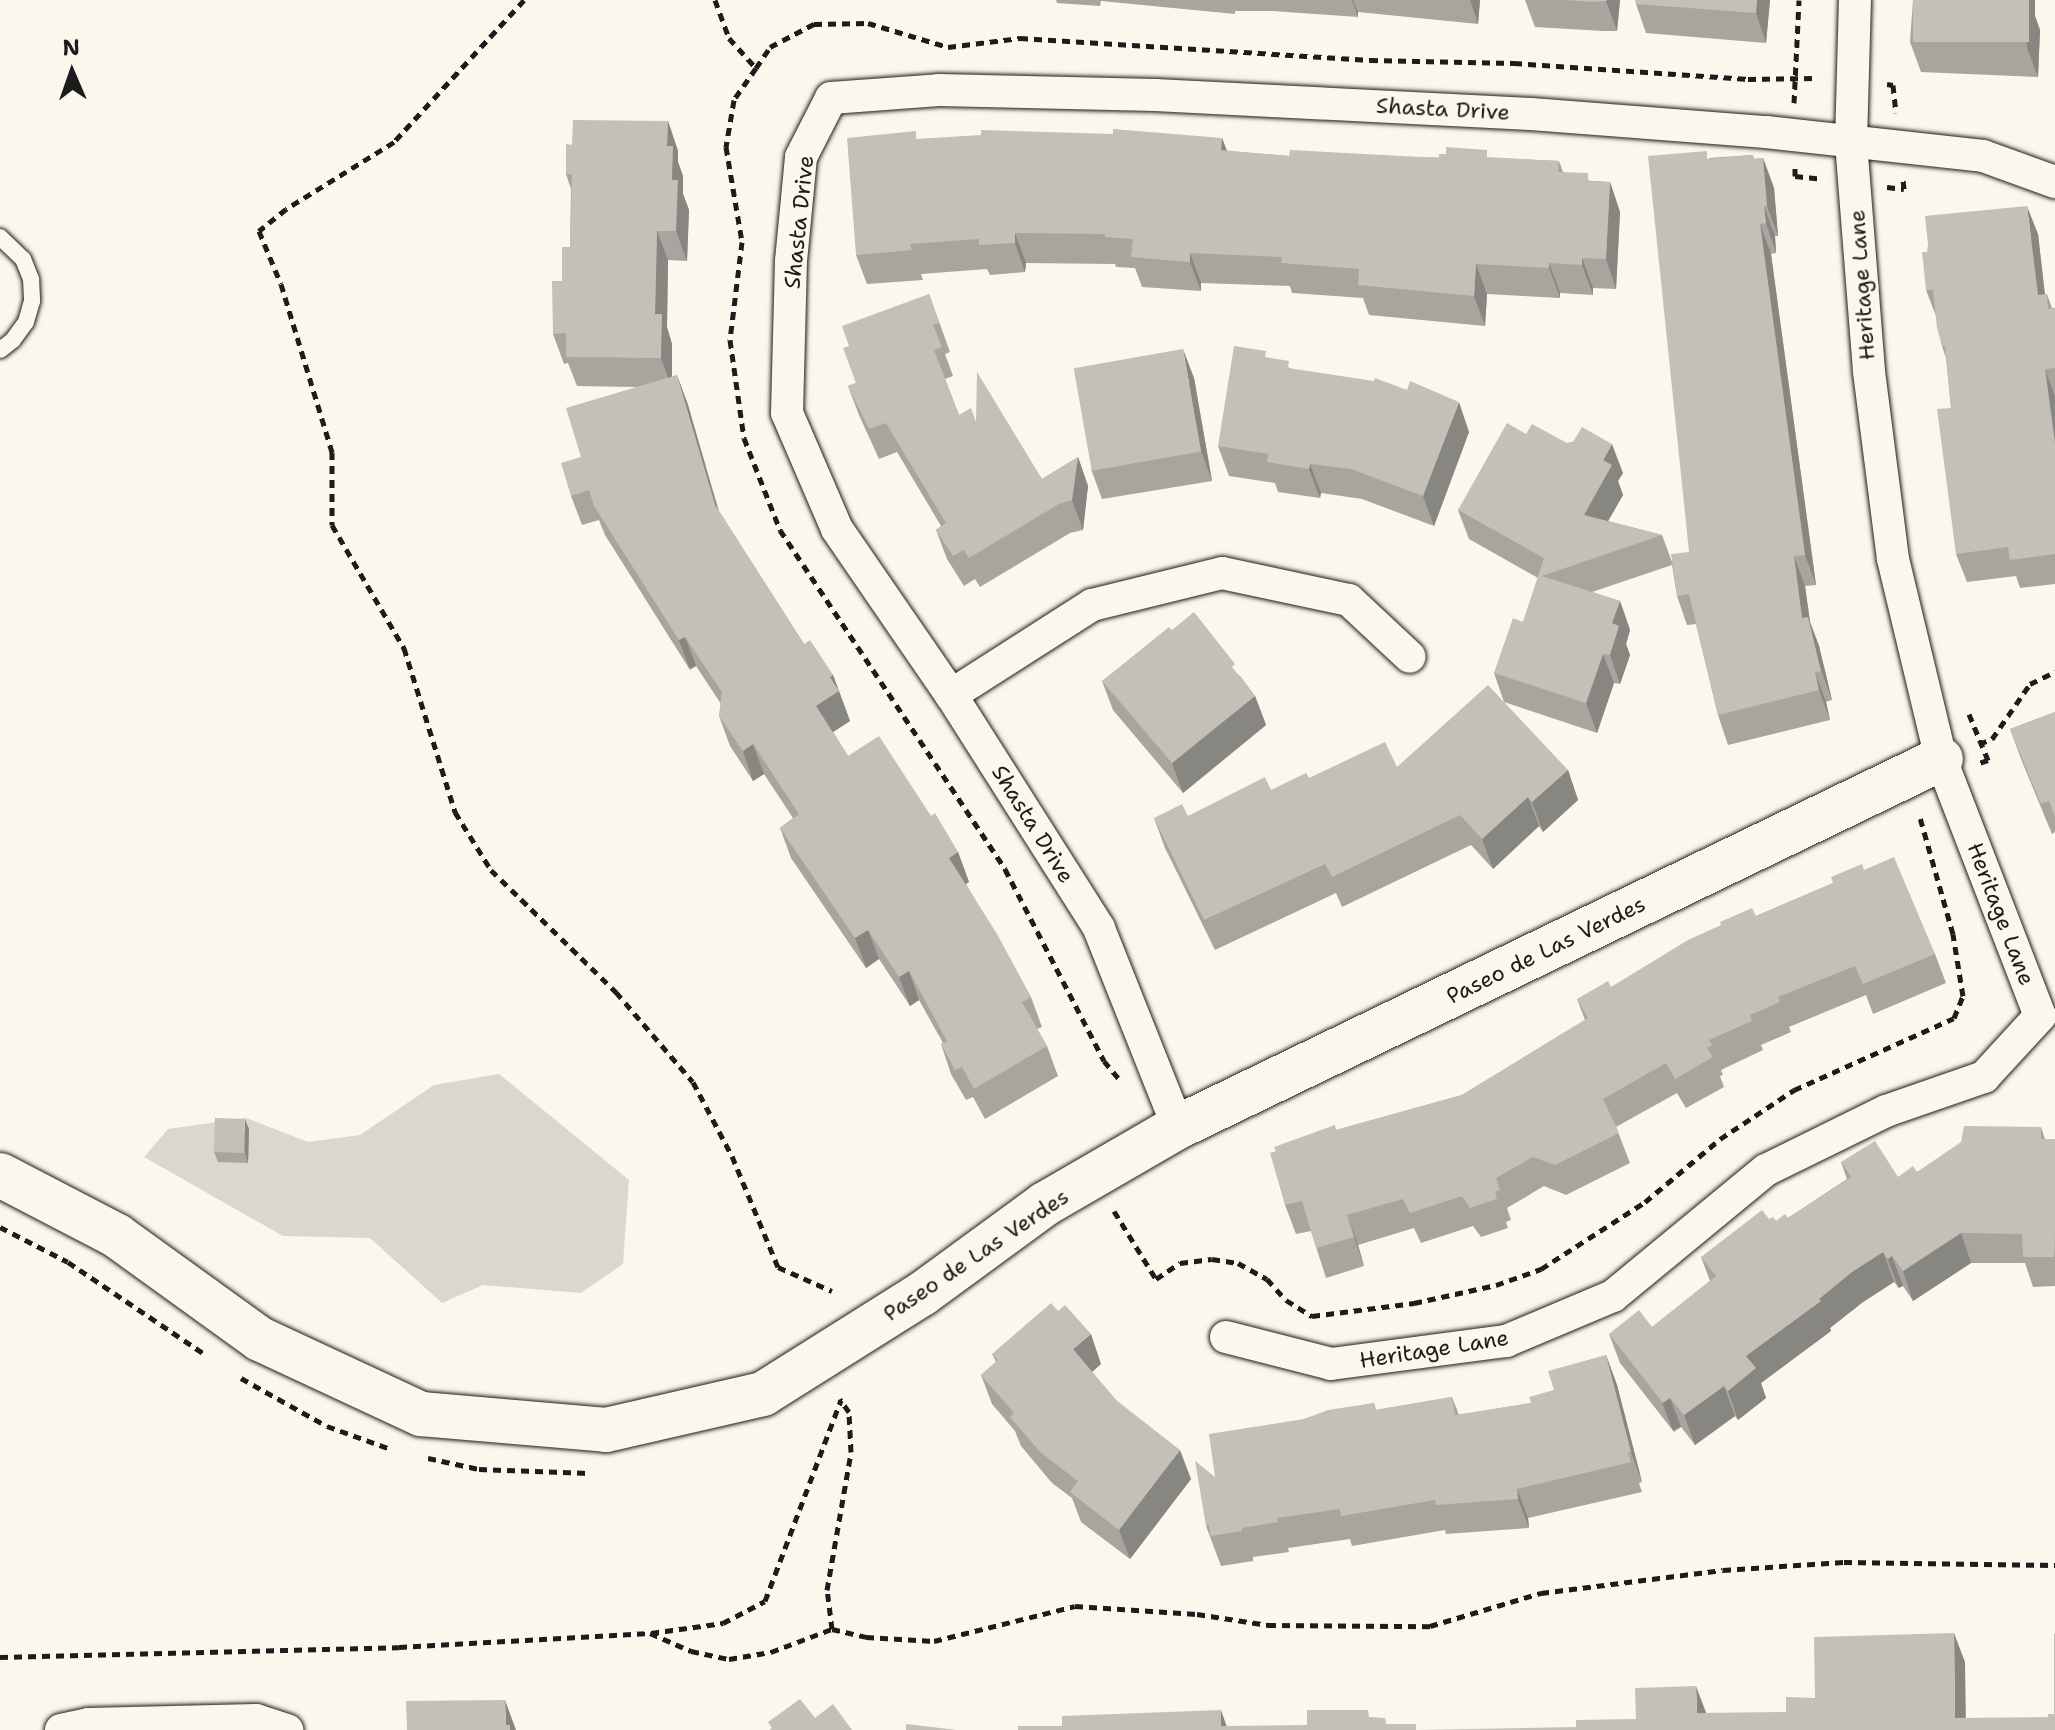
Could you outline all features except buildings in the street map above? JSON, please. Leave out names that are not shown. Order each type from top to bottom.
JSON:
[{"type":"street","name":"Heritage Lane","points":[[1226,1337],[1331,1364],[1506,1341],[1613,1296],[1766,1170],[1886,1111],[1984,1077],[2040,1016],[1932,771],[1931,717],[1893,559],[1869,371],[1851,142],[1855,0]]},
{"type":"street","name":"Shasta Drive","points":[[1178,1127],[1099,928],[951,695],[837,529],[787,413],[791,261],[801,157],[831,98],[939,90],[1155,95],[1531,114],[1851,142]]},
{"type":"street","points":[[1851,142],[1983,156],[2055,182]]},
{"type":"street","points":[[951,695],[1092,605],[1222,573],[1349,600],[1410,657]]},
{"type":"street","name":"Paseo de Las Verdes","points":[[0,1175],[117,1236],[260,1339],[421,1414],[606,1430],[763,1394],[922,1294],[1045,1204],[1178,1127],[1932,771]]},
{"type":"street","points":[[61,1730],[89,1724],[256,1720],[287,1730]]},
{"type":"lane","points":[[0,237],[23,259],[31,279],[32,301],[26,322],[13,340],[0,350]]},
{"type":"path","points":[[524,0],[394,142],[286,209],[259,231],[281,284],[332,452],[332,525],[404,648],[455,812],[491,870],[616,992],[693,1082],[732,1156],[778,1267],[832,1291]]},
{"type":"path","points":[[715,0],[729,38],[756,68],[770,47],[814,24],[868,23],[948,47],[1020,38],[1370,60],[1529,63],[1748,79],[1793,76],[1799,38],[1799,0]]},
{"type":"path","points":[[1932,771],[1992,739],[2030,684],[2055,672]]},
{"type":"path","points":[[1931,717],[1965,704],[1988,760],[1932,771]]},
{"type":"path","points":[[1109,1202],[1131,1243],[1156,1279],[1180,1263],[1212,1259],[1238,1263],[1267,1279],[1286,1300],[1312,1316],[1414,1303],[1496,1285],[1541,1269],[1645,1202],[1720,1139],[1794,1090],[1954,1018],[1963,996],[1932,771]]},
{"type":"path","points":[[814,1361],[849,1412],[851,1452],[827,1590],[832,1629]]},
{"type":"path","points":[[0,1657],[383,1647],[650,1633],[723,1623],[765,1601],[841,1400]]},
{"type":"path","points":[[650,1633],[691,1651],[729,1659],[771,1652],[832,1629],[866,1637],[934,1641],[1075,1606],[1197,1614],[1268,1625],[1430,1626],[1541,1593],[1723,1570],[1844,1562],[2055,1565]]},
{"type":"shaded area","points":[[499,1074],[629,1180],[623,1264],[581,1293],[483,1285],[442,1303],[370,1238],[283,1236],[144,1157],[168,1129],[246,1118],[308,1142],[360,1135],[434,1085]]}]
